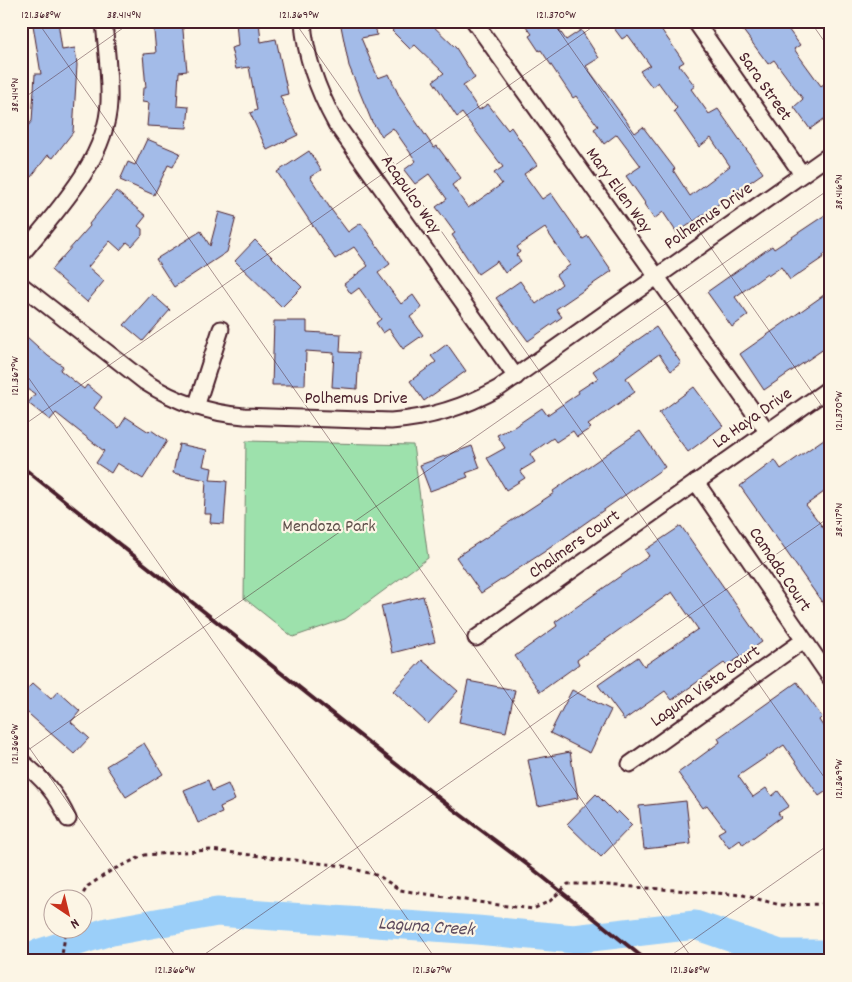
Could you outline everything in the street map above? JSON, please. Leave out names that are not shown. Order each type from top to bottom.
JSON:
[{"type":"street","points":[[21,255],[90,165],[104,134],[109,101],[104,21]]},
{"type":"street","name":"Acapulco Way","points":[[303,21],[310,63],[321,94],[336,124],[516,377]]},
{"type":"street","name":"Mary Ellen Way","points":[[474,21],[767,432]]},
{"type":"street","name":"Sara Street","points":[[695,21],[802,174]]},
{"type":"street","name":"Polhemus Drive","points":[[21,285],[145,382],[161,392],[196,408],[244,416],[410,420],[465,405],[483,397],[516,377],[831,154]]},
{"type":"street","points":[[196,408],[221,328]]},
{"type":"street","name":"La Haya Drive","points":[[696,482],[831,387]]},
{"type":"street","name":"Chalmers Court","points":[[476,638],[696,482]]},
{"type":"street","name":"Camada Court","points":[[696,482],[831,679]]},
{"type":"street","name":"Laguna Vista Court","points":[[630,764],[804,640]]},
{"type":"street","points":[[21,761],[41,777],[52,790],[68,819]]},
{"type":"path","points":[[85,890],[88,886],[112,870],[145,856],[210,850],[344,866],[379,876],[400,890],[533,909],[550,900],[568,884],[592,884],[743,895],[780,905],[831,904]]},
{"type":"path","points":[[61,961],[64,940]]},
{"type":"green space","name":"Mendoza Park","points":[[246,441],[413,445],[428,558],[345,619],[293,637],[244,598]]},
{"type":"building","points":[[58,21],[62,50],[75,48],[77,65],[73,132],[53,158],[48,155],[21,190],[21,134],[32,121],[35,74],[41,74],[33,25]]},
{"type":"building","points":[[153,21],[182,21],[187,71],[179,72],[177,106],[189,107],[187,128],[147,126],[149,103],[142,102],[143,88],[146,88],[143,54],[156,53]]},
{"type":"building","points":[[236,21],[259,21],[261,42],[276,39],[288,94],[280,96],[298,135],[267,150],[250,113],[257,110],[249,67],[236,69],[231,48],[238,46]]},
{"type":"building","points":[[340,21],[374,21],[377,35],[361,38],[378,78],[389,74],[400,98],[434,148],[437,146],[461,178],[452,185],[468,208],[502,184],[494,173],[503,167],[462,113],[457,117],[433,81],[444,73],[415,45],[410,49],[392,31],[402,21],[428,21],[456,48],[475,78],[463,86],[479,110],[488,104],[508,130],[511,127],[537,165],[524,174],[542,199],[551,193],[583,239],[588,236],[612,271],[556,309],[562,317],[528,341],[496,298],[520,281],[536,304],[562,284],[556,275],[570,265],[545,228],[517,247],[520,252],[516,255],[521,261],[505,273],[497,261],[478,274],[452,235],[455,233],[436,207],[447,199],[429,174],[415,184],[404,170],[416,161],[393,128],[382,136],[372,122],[349,66]]},
{"type":"building","points":[[522,21],[553,21],[566,40],[581,30],[599,58],[586,66],[635,133],[643,127],[675,169],[673,170],[690,196],[730,166],[711,138],[699,147],[674,111],[677,108],[658,82],[652,87],[640,71],[650,65],[628,35],[622,39],[613,27],[618,21],[646,21],[649,27],[656,22],[684,62],[679,65],[695,86],[691,89],[709,114],[718,109],[763,173],[677,233],[663,212],[654,219],[626,176],[641,166],[617,134],[604,144],[594,129],[598,126],[576,96],[573,98],[541,50],[539,51],[529,36],[532,34]]},
{"type":"building","points":[[753,21],[782,21],[800,45],[794,49],[821,86],[831,79],[831,114],[810,129],[794,107],[803,99],[774,60],[768,64],[742,29]]},
{"type":"building","points":[[147,139],[180,153],[173,167],[168,165],[154,195],[120,180],[128,162],[135,165]]},
{"type":"building","points":[[309,151],[321,170],[310,177],[330,208],[348,232],[361,223],[390,264],[378,273],[401,304],[413,295],[422,308],[410,317],[423,335],[403,349],[389,329],[383,333],[376,323],[381,319],[359,288],[351,294],[344,284],[368,266],[354,247],[335,259],[277,172]]},
{"type":"building","points":[[116,191],[146,216],[138,226],[142,229],[142,235],[132,246],[127,242],[120,250],[110,241],[88,267],[104,281],[87,302],[51,270],[90,226],[89,224]]},
{"type":"building","points":[[831,211],[831,249],[823,255],[824,257],[790,280],[781,267],[768,276],[767,274],[735,297],[748,315],[732,327],[707,292],[772,246],[774,249]]},
{"type":"building","points":[[219,212],[236,217],[227,252],[174,287],[156,259],[201,231],[210,246]]},
{"type":"building","points":[[255,240],[302,287],[282,307],[235,261]]},
{"type":"building","points":[[831,290],[831,344],[764,390],[740,354]]},
{"type":"building","points":[[152,294],[170,310],[143,341],[124,325]]},
{"type":"building","points":[[274,321],[307,321],[307,332],[341,334],[340,352],[359,353],[357,389],[332,387],[334,353],[306,351],[305,385],[272,385]]},
{"type":"building","points":[[656,327],[681,363],[671,371],[659,354],[626,378],[635,392],[588,425],[591,428],[577,437],[573,431],[556,442],[553,438],[530,454],[535,462],[520,471],[525,478],[506,490],[487,458],[505,448],[497,435],[514,427],[542,408],[547,415],[598,378],[593,371]]},
{"type":"building","points":[[27,337],[48,356],[63,366],[60,370],[84,389],[87,385],[102,397],[94,408],[119,428],[126,417],[167,441],[143,479],[117,463],[111,473],[96,463],[104,451],[56,413],[50,420],[28,403],[35,394],[21,384],[21,343]]},
{"type":"building","points":[[447,344],[466,371],[424,401],[410,381],[436,362],[431,356]]},
{"type":"building","points":[[694,387],[723,426],[688,452],[659,413]]},
{"type":"building","points":[[640,431],[665,467],[544,552],[481,593],[456,557],[554,493],[553,491]]},
{"type":"building","points":[[831,434],[831,487],[806,505],[831,538],[831,615],[740,486],[775,460],[781,469]]},
{"type":"building","points":[[179,444],[207,450],[203,466],[212,468],[210,480],[227,481],[224,524],[210,523],[211,514],[204,514],[206,480],[173,473]]},
{"type":"building","points":[[472,446],[480,468],[466,473],[468,477],[430,491],[420,465]]},
{"type":"building","points":[[681,526],[762,642],[727,666],[724,663],[672,700],[665,691],[624,720],[598,685],[638,657],[644,666],[698,629],[672,592],[577,660],[579,664],[540,692],[515,656],[557,626],[555,622],[649,556],[645,550]]},
{"type":"building","points":[[423,596],[435,642],[392,653],[381,606]]},
{"type":"building","points":[[422,660],[458,691],[428,724],[393,691]]},
{"type":"building","points":[[468,681],[515,690],[506,732],[459,722]]},
{"type":"building","points":[[797,682],[822,717],[819,720],[831,738],[831,752],[825,756],[831,765],[831,788],[819,796],[784,745],[738,776],[753,797],[766,788],[772,796],[778,791],[789,806],[778,813],[781,817],[743,845],[740,840],[729,848],[718,833],[725,829],[707,805],[703,808],[678,773],[720,742],[718,738]]},
{"type":"building","points":[[33,683],[51,699],[58,691],[80,711],[71,722],[89,738],[74,754],[21,707],[21,695]]},
{"type":"building","points":[[572,690],[611,710],[590,753],[550,733]]},
{"type":"building","points":[[144,743],[163,774],[126,797],[106,766]]},
{"type":"building","points":[[570,752],[578,798],[538,806],[528,760]]},
{"type":"building","points":[[208,780],[212,791],[228,784],[235,800],[220,807],[222,813],[198,823],[184,790]]},
{"type":"building","points":[[596,794],[616,814],[618,811],[632,825],[601,857],[567,824]]},
{"type":"building","points":[[686,801],[691,844],[644,849],[639,806]]},
{"type":"waterway","name":"Laguna Creek","points":[[21,959],[107,932],[217,912],[477,930],[574,939],[695,925],[780,954],[831,954]]},
{"type":"railway","points":[[21,466],[647,961]]}]
